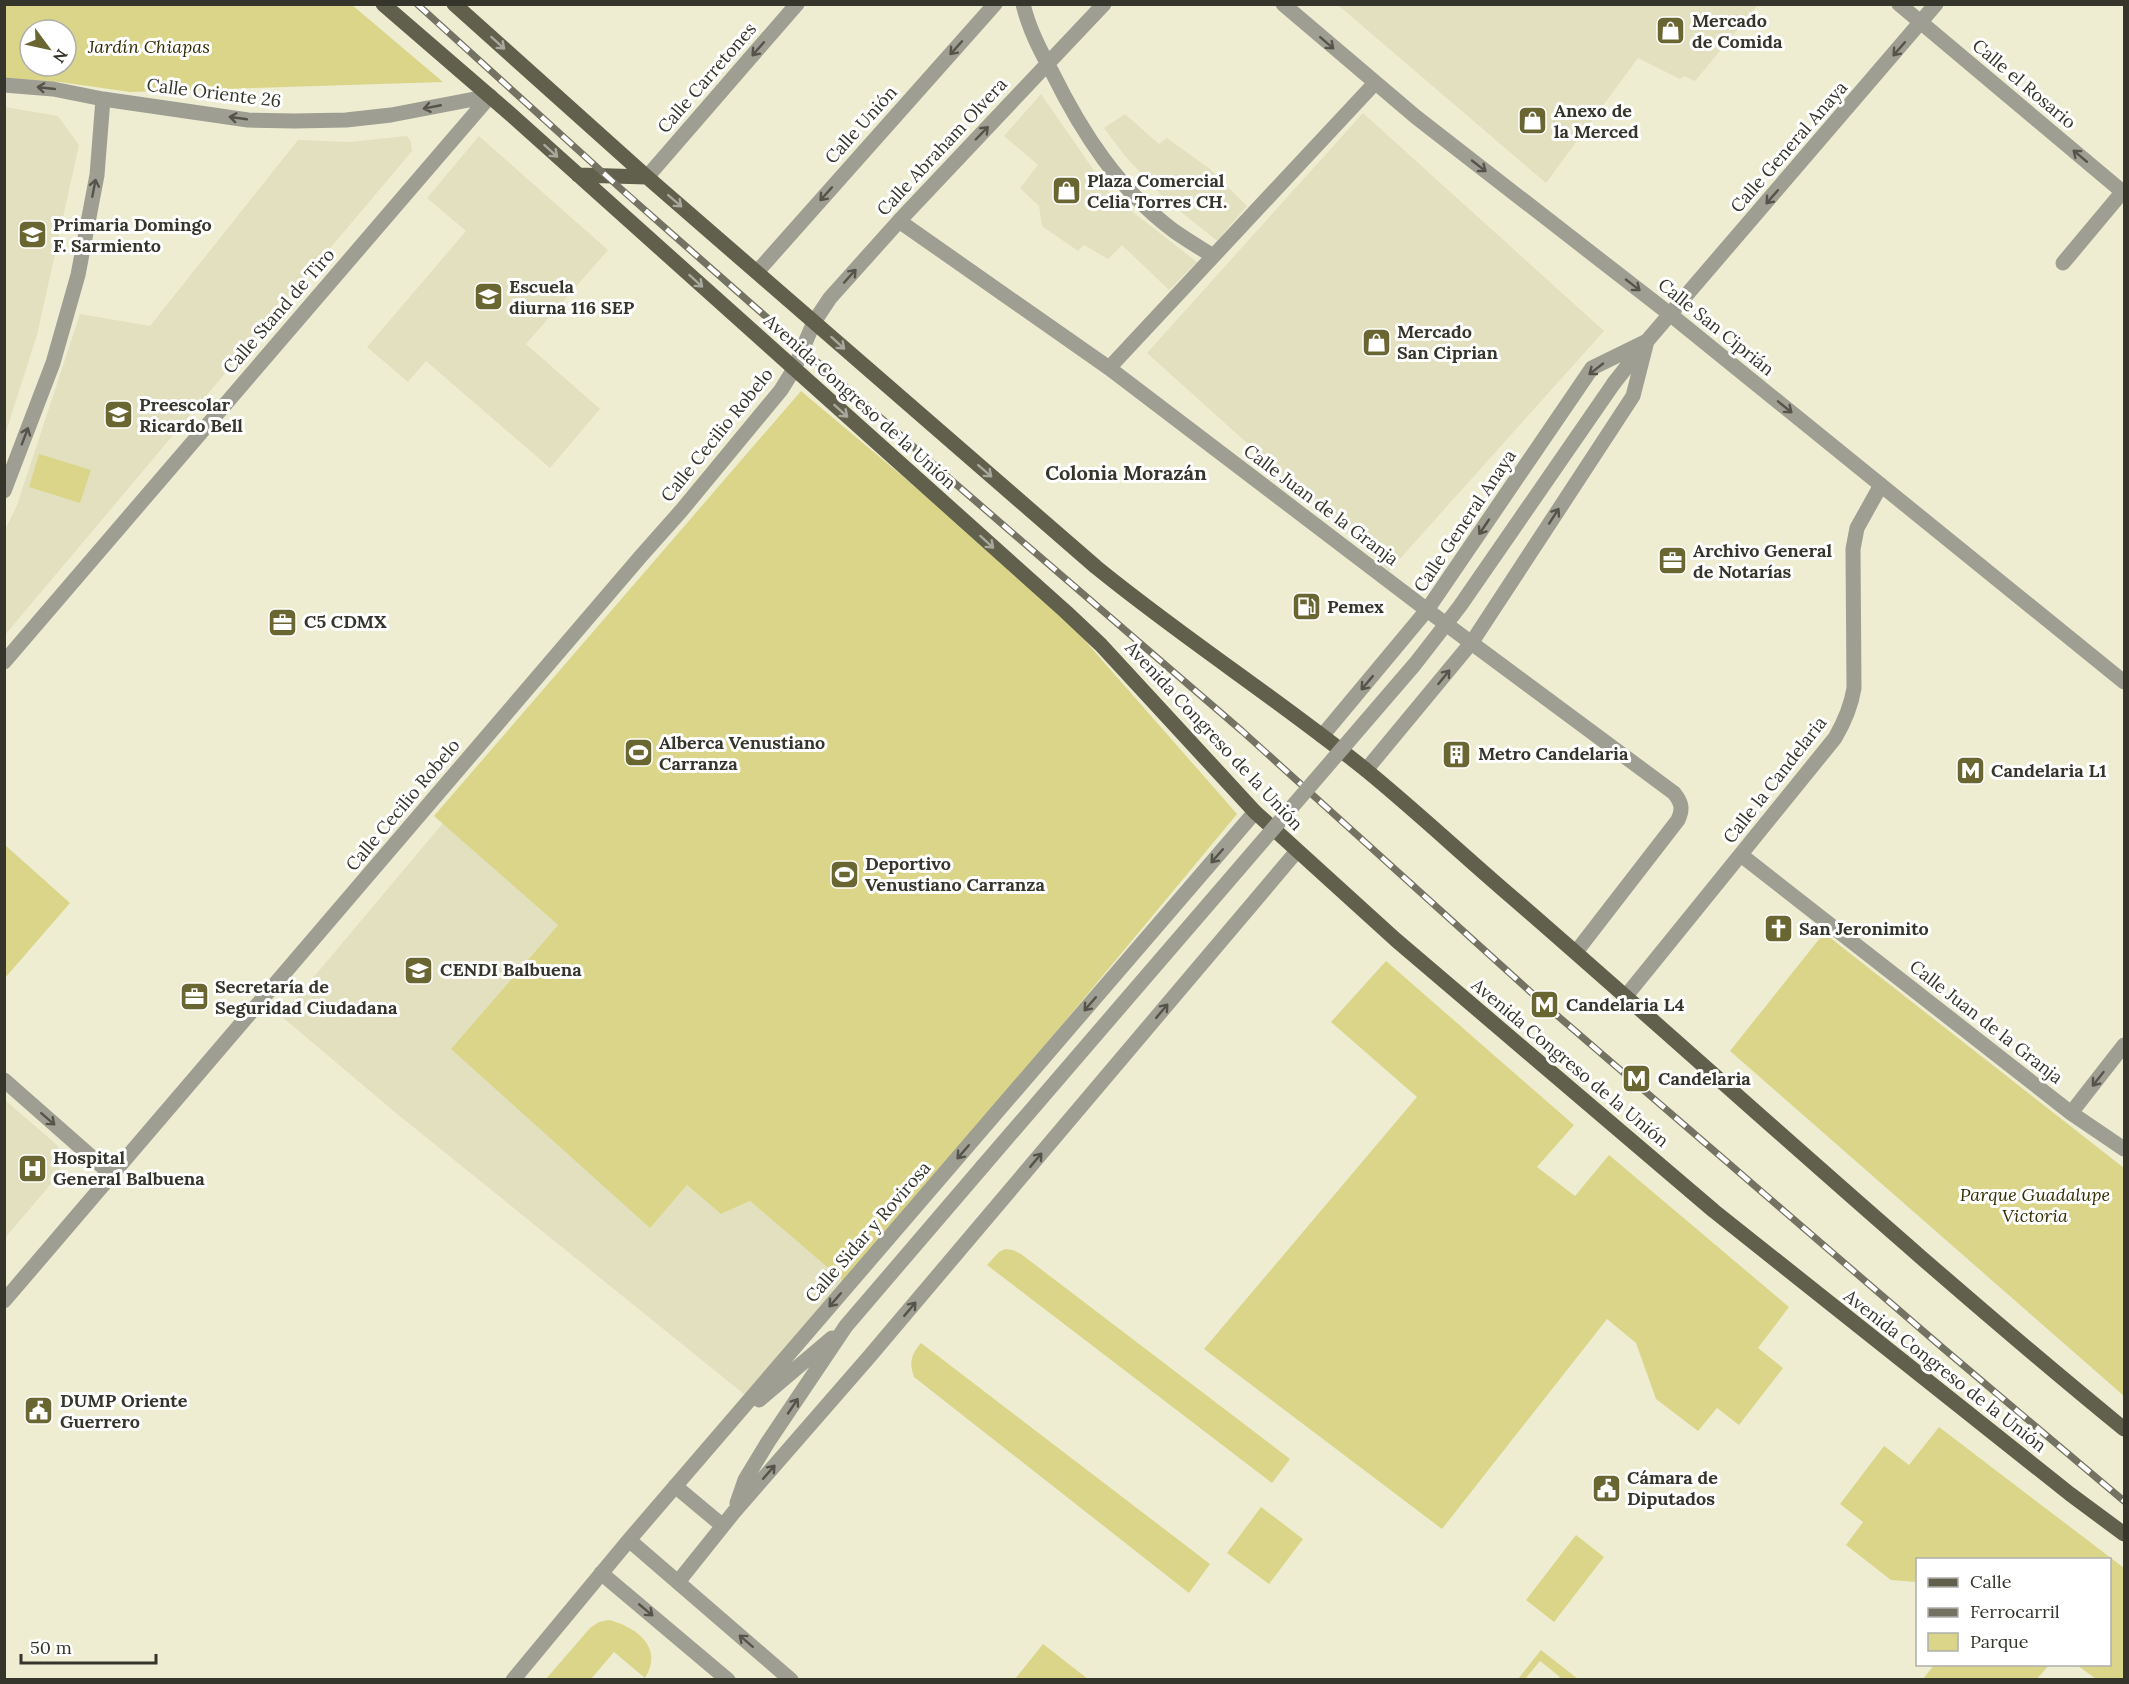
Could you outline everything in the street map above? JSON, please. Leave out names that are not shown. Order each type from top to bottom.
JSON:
[{"type":"main road","name":"Avenida Congreso de la Unión","points":[[383,4],[579,175],[1101,645],[1255,812],[1441,979],[1714,1211],[2124,1534]]},
{"type":"main road","name":"Avenida Congreso de la Unión","points":[[454,4],[647,177],[1113,581],[1366,770],[1576,952],[1844,1190],[2124,1429]]},
{"type":"main road","points":[[579,175],[647,177]]},
{"type":"street","name":"Calle Carretones","points":[[647,177],[797,4]]},
{"type":"street","name":"Calle Unión","points":[[756,272],[994,4]]},
{"type":"street","points":[[1023,4],[1028,23],[1048,64],[1069,106],[1094,147],[1127,188],[1173,230],[1213,256]]},
{"type":"street","name":"Calle Abraham Olvera","points":[[814,322],[830,298],[899,221],[1104,4]]},
{"type":"street","name":"Calle San Ciprián","points":[[1283,4],[1375,83],[1671,315],[2124,682]]},
{"type":"street","name":"Calle el Rosario","points":[[1899,4],[2124,192]]},
{"type":"street","name":"Calle General Anaya","points":[[846,1326],[1415,664],[1460,606],[1614,383],[1647,341],[1936,4]]},
{"type":"street","points":[[1109,369],[1375,83]]},
{"type":"street","name":"Calle Oriente 26","points":[[4,86],[53,89],[103,99],[248,120],[295,121],[346,120],[391,115],[490,96]]},
{"type":"street","name":"Calle Stand de Tiro","points":[[4,662],[490,96]]},
{"type":"street","points":[[4,490],[53,363],[78,275],[97,175],[103,99]]},
{"type":"street","points":[[2063,263],[2124,192]]},
{"type":"street","name":"Calle Juan de la Granja","points":[[899,221],[1109,369],[1427,610],[1674,793],[1681,801],[1682,811],[1678,820],[1576,952]]},
{"type":"street","name":"Calle Cecilio Robelo","points":[[4,1301],[681,512],[781,390],[794,369],[814,322]]},
{"type":"street","name":"Calle General Anaya","points":[[1322,736],[1427,610],[1592,368],[1647,341]]},
{"type":"street","name":"Calle General Anaya","points":[[1366,770],[1472,642],[1633,396],[1647,341]]},
{"type":"street","name":"Calle la Candelaria","points":[[1626,996],[1835,738],[1845,722],[1854,688],[1853,549],[1857,528],[1881,485]]},
{"type":"street","name":"Calle Sidar y Rovirosa","points":[[513,1680],[675,1486],[1255,812]]},
{"type":"street","points":[[678,1582],[734,1512],[869,1357],[1297,851]]},
{"type":"street","name":"Calle Juan de la Granja","points":[[1741,855],[2071,1113],[2124,1149]]},
{"type":"street","points":[[2071,1113],[2124,1045]]},
{"type":"street","points":[[4,1080],[112,1175]]},
{"type":"street","points":[[734,1512],[745,1480],[846,1326]]},
{"type":"street","points":[[721,1433],[846,1326]]},
{"type":"street","points":[[675,1486],[723,1526]]},
{"type":"street","points":[[629,1540],[790,1680]]},
{"type":"street","points":[[601,1573],[728,1680]]},
{"type":"shaded area","name":"Anexo de la Merced","points":[[1338,5],[1758,5],[1695,81],[1684,76],[1680,79],[1638,58],[1546,183]]},
{"type":"shaded area","name":"Plaza Comercial Celia Torres CH.","points":[[1041,94],[1111,195],[1197,262],[1169,290],[1122,245],[1108,259],[1084,245],[1078,251],[1042,226],[1039,206],[1020,188],[1038,165],[1004,136]]},
{"type":"shaded area","name":"Primaria Domingo F. Sarmiento","points":[[5,107],[58,116],[79,145],[37,335],[5,435]]},
{"type":"shaded area","name":"Mercado San Ciprian","points":[[1363,113],[1604,331],[1389,571],[1147,353]]},
{"type":"shaded area","points":[[1125,114],[1159,144],[1167,138],[1210,169],[1247,206],[1217,241],[1164,198],[1125,156],[1104,128]]},
{"type":"shaded area","name":"Preescolar Ricardo Bell","points":[[407,136],[411,142],[412,151],[5,635],[5,530],[17,505],[80,314],[150,326],[298,140],[350,142]]},
{"type":"shaded area","name":"Escuela diurna 116 SEP","points":[[479,136],[608,250],[526,344],[600,409],[550,468],[426,361],[408,382],[367,347],[466,231],[427,198]]},
{"type":"shaded area","points":[[443,823],[558,925],[452,1048],[650,1227],[687,1185],[721,1214],[750,1201],[847,1284],[750,1399],[396,1113],[281,1016]]},
{"type":"shaded area","name":"Hospital General Balbuena","points":[[5,1100],[57,1145],[62,1162],[58,1174],[5,1238]]},
{"type":"green space","name":"Jardín Chiapas","points":[[4,5],[352,5],[443,82],[130,92],[60,82],[5,78]]},
{"type":"green space","name":"Deportivo Venustiano Carranza","points":[[801,391],[994,553],[1059,611],[1237,814],[847,1284],[750,1201],[721,1214],[687,1185],[650,1228],[451,1049],[558,925],[434,816]]},
{"type":"green space","points":[[39,454],[91,470],[80,503],[29,487]]},
{"type":"green space","points":[[5,845],[70,903],[5,978]]},
{"type":"green space","name":"Parque Guadalupe Victoria","points":[[1824,933],[2124,1168],[2124,1396],[1730,1051]]},
{"type":"green space","points":[[1386,961],[1574,1125],[1537,1167],[1575,1196],[1609,1155],[1789,1307],[1758,1348],[1783,1368],[1739,1425],[1717,1408],[1698,1431],[1656,1399],[1636,1343],[1607,1319],[1442,1529],[1204,1349],[1417,1097],[1331,1022]]},
{"type":"green space","points":[[1005,1249],[1021,1254],[1290,1459],[1272,1483],[987,1265]]},
{"type":"green space","points":[[921,1343],[1210,1564],[1189,1593],[914,1377],[912,1359]]},
{"type":"green space","points":[[1939,1427],[2111,1558],[1916,1558],[1916,1582],[1891,1580],[1846,1545],[1863,1522],[1840,1504],[1884,1446],[1909,1465]]},
{"type":"green space","points":[[1261,1507],[1303,1539],[1269,1584],[1227,1553]]},
{"type":"green space","points":[[1576,1535],[1604,1557],[1554,1622],[1526,1600]]},
{"type":"green space","points":[[2111,1558],[2124,1568],[2124,1679],[2096,1679],[2078,1666],[2111,1666]]},
{"type":"green space","points":[[609,1620],[629,1628],[645,1640],[651,1657],[645,1678],[614,1652],[591,1679],[546,1679],[590,1628],[599,1622]]},
{"type":"green space","points":[[1043,1644],[1088,1679],[1015,1679]]},
{"type":"green space","points":[[1541,1650],[1578,1679],[1558,1679],[1560,1677],[1540,1661],[1525,1679],[1518,1679]]},
{"type":"green space","points":[[1933,1666],[2048,1666],[2037,1679],[1923,1679]]},
{"type":"railway","points":[[417,4],[621,189],[958,486],[1242,731],[1545,1005],[2124,1501]]},
{"type":"place","name":"Mercado de Comida","points":[[1671,31]]},
{"type":"place","name":"Anexo de la Merced","points":[[1533,121]]},
{"type":"place","name":"Plaza Comercial Celia Torres CH.","points":[[1066,191]]},
{"type":"place","name":"Primaria Domingo F. Sarmiento","points":[[32,235]]},
{"type":"place","name":"Escuela diurna 116 SEP","points":[[488,297]]},
{"type":"place","name":"Mercado San Ciprian","points":[[1376,342]]},
{"type":"place","name":"Preescolar Ricardo Bell","points":[[118,415]]},
{"type":"place","name":"Archivo General de Notarías","points":[[1672,561]]},
{"type":"place","name":"Pemex","points":[[1306,607]]},
{"type":"place","name":"C5 CDMX","points":[[283,622]]},
{"type":"place","name":"Alberca Venustiano Carranza","points":[[638,753]]},
{"type":"place","name":"Metro Candelaria","points":[[1457,754]]},
{"type":"place","name":"Candelaria L1","points":[[1970,771]]},
{"type":"place","name":"Deportivo Venustiano Carranza","points":[[844,874]]},
{"type":"place","name":"San Jeronimito","points":[[1778,929]]},
{"type":"place","name":"CENDI Balbuena","points":[[419,970]]},
{"type":"place","name":"Secretaría de Seguridad Ciudadana","points":[[194,997]]},
{"type":"place","name":"Candelaria L4","points":[[1545,1005]]},
{"type":"place","name":"Candelaria","points":[[1637,1079]]},
{"type":"place","name":"Hospital General Balbuena","points":[[32,1168]]},
{"type":"place","name":"DUMP Oriente Guerrero","points":[[39,1411]]},
{"type":"place","name":"Cámara de Diputados","points":[[1606,1488]]},
{"type":"district","name":"Colonia Morazán","points":[[1126,473]]}]
